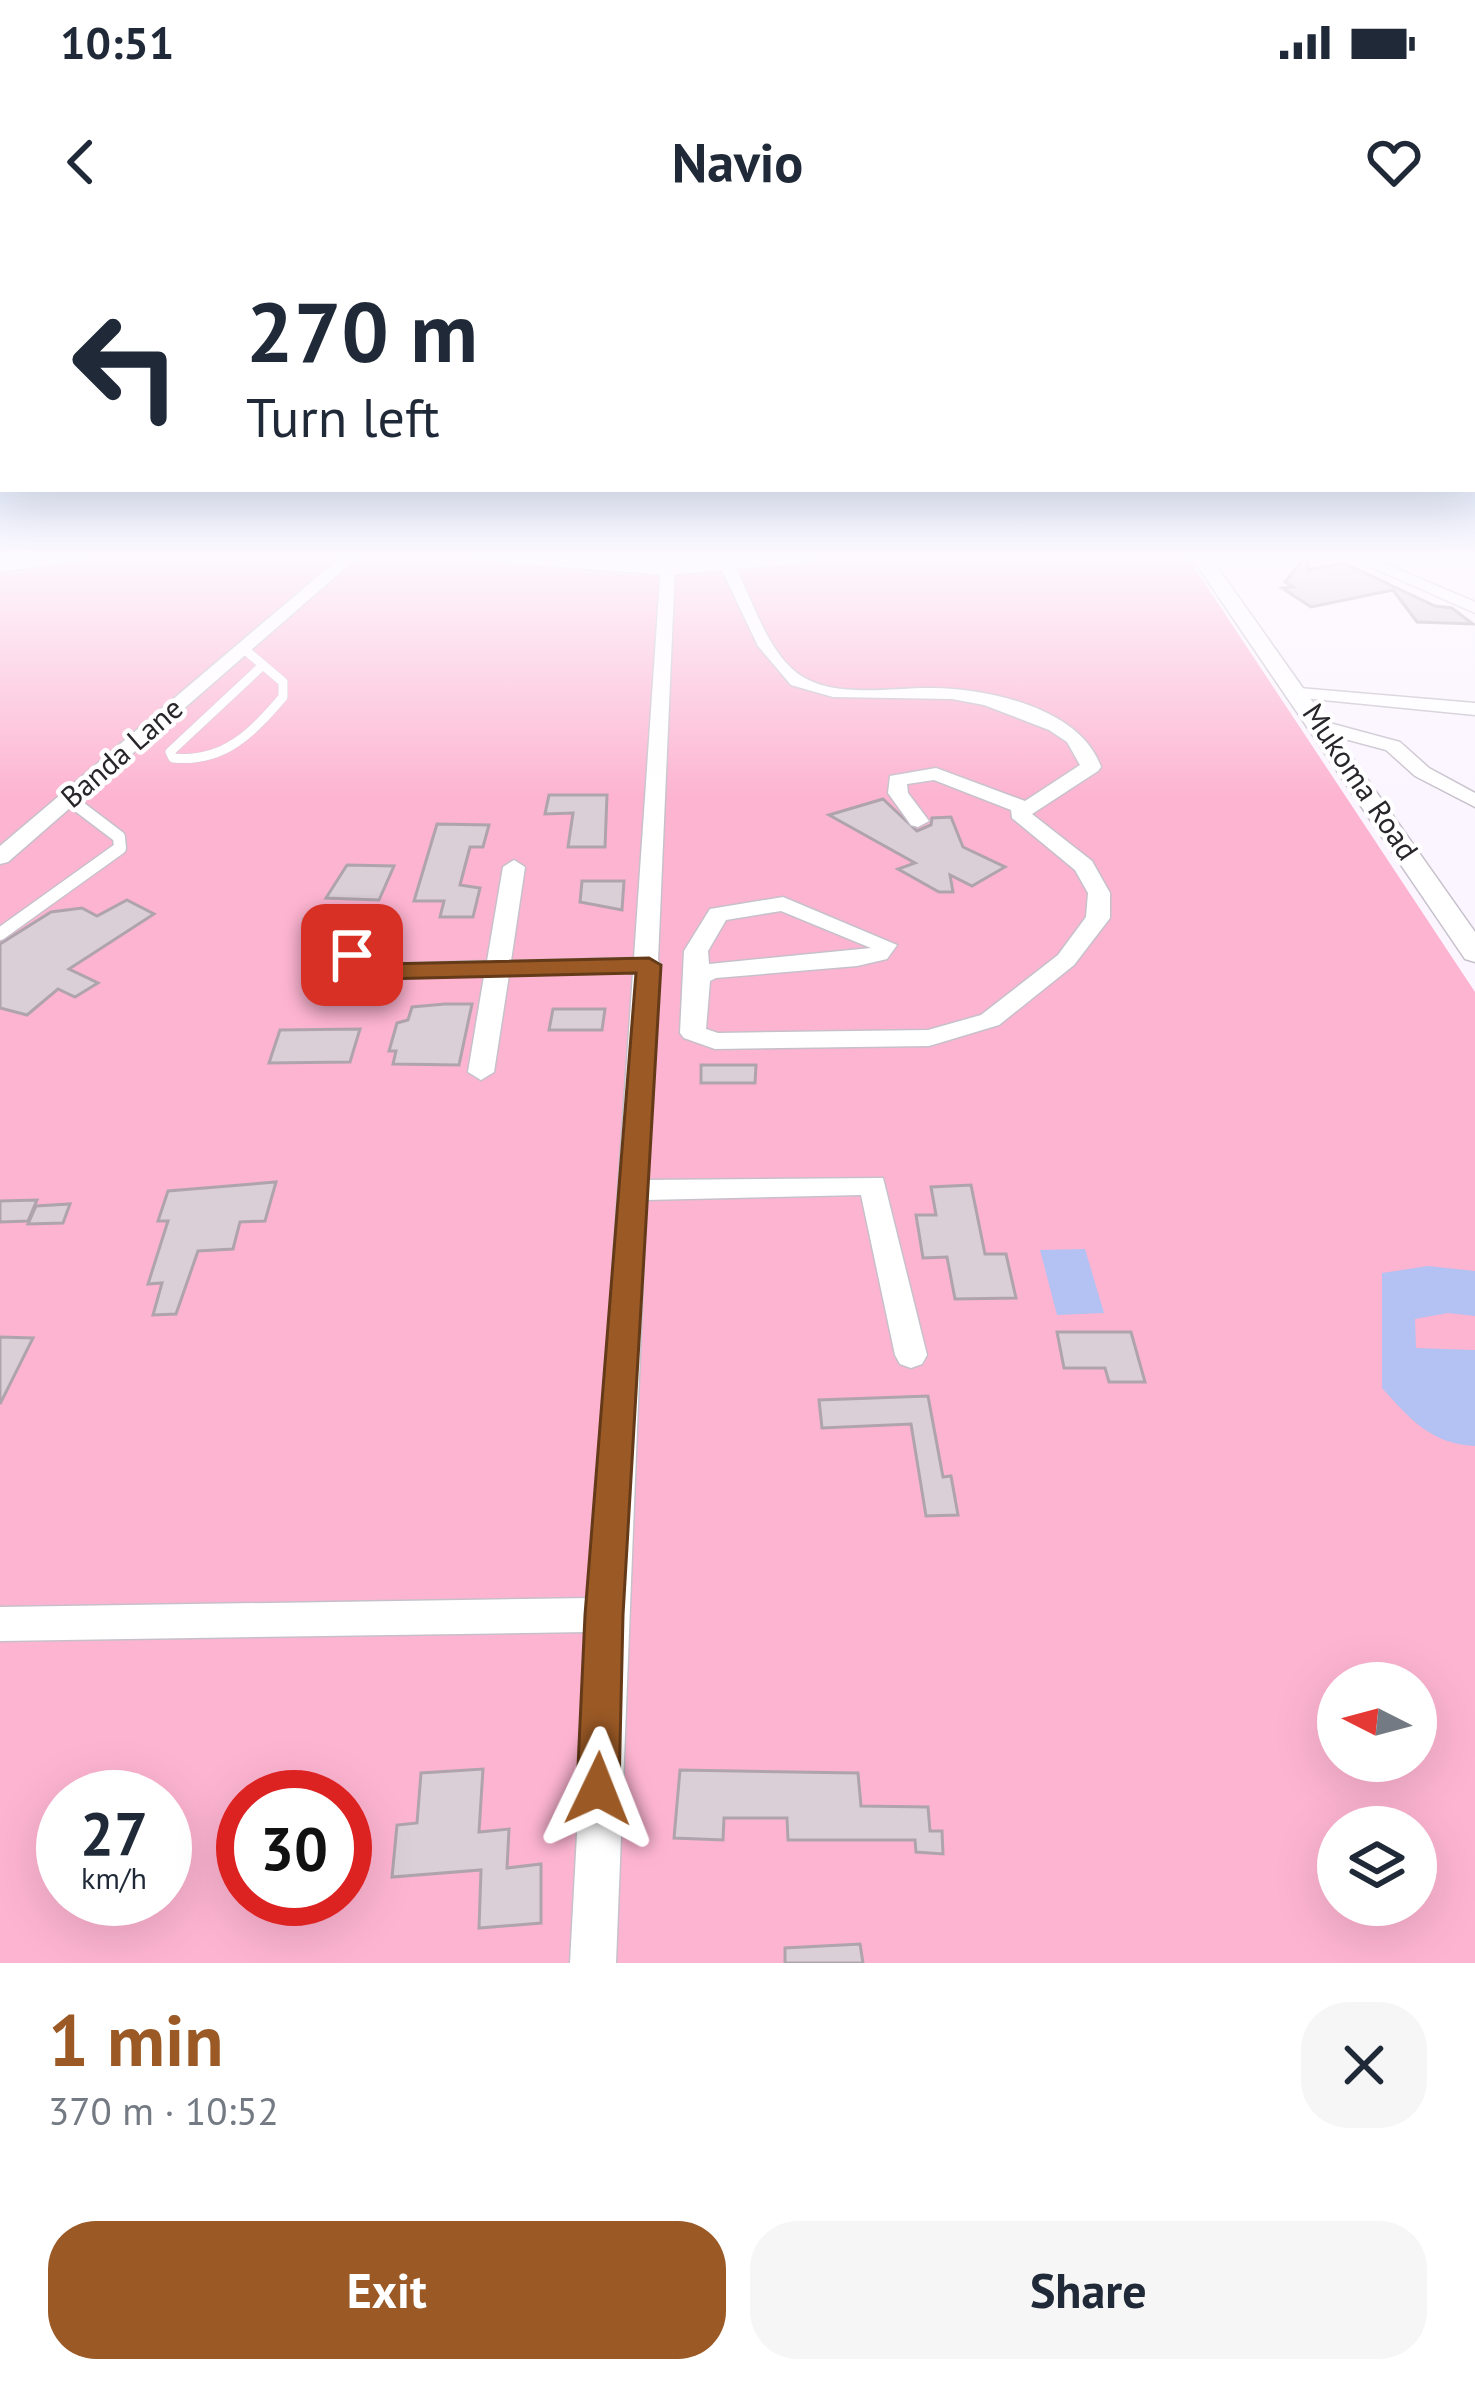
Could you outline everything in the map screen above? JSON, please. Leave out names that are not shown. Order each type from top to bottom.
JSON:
[{"type":"street","name":"Banda Lane","points":[[0,857],[260,635]]},
{"type":"street","points":[[593,1963],[604,1615],[649,965],[665,635]]},
{"type":"street","points":[[763,635],[785,674],[797,682],[839,690],[964,695],[1022,713],[1076,739],[1090,757],[1090,767],[1081,778],[1023,807],[936,774],[897,780],[898,793],[919,821]]},
{"type":"street","name":"Mukoma Road","points":[[1257,635],[1475,953]]},
{"type":"street","points":[[1299,693],[1475,710]]},
{"type":"street","points":[[1322,727],[1393,746],[1422,772],[1475,801]]},
{"type":"street","points":[[698,978],[740,966],[857,959],[879,954],[885,945],[783,904],[718,914],[701,937],[690,1022],[693,1034],[715,1041],[929,1038],[990,1019],[1066,961],[1098,918],[1100,893],[1084,866],[1021,819],[1023,807]]},
{"type":"street","points":[[481,1072],[514,867]]},
{"type":"street","points":[[315,919],[343,925],[352,955],[380,971],[649,965]]},
{"type":"street","points":[[635,1190],[869,1183],[910,1355]]},
{"type":"street","points":[[0,1624],[604,1615]]},
{"type":"lane","points":[[244,649],[265,664],[284,682],[284,697],[260,724],[213,759],[173,758],[170,752],[183,736],[265,664]]},
{"type":"lane","points":[[0,934],[120,848],[118,837],[69,799]]},
{"type":"shaded area","points":[[0,635],[1239,635],[1475,992],[1475,1963],[0,1963]]},
{"type":"water","points":[[1085,1249],[1104,1313],[1057,1315],[1040,1250]]},
{"type":"water","points":[[1428,1266],[1475,1271],[1475,1316],[1448,1313],[1415,1319],[1416,1348],[1475,1350],[1475,1446],[1434,1435],[1382,1388],[1382,1273]]},
{"type":"building","points":[[549,795],[607,795],[605,847],[568,847],[573,813],[545,814]]},
{"type":"building","points":[[883,799],[917,831],[931,825],[932,818],[951,817],[963,847],[1005,867],[972,886],[950,875],[953,892],[939,892],[898,869],[915,863],[829,815]]},
{"type":"building","points":[[437,824],[489,825],[483,847],[470,847],[460,885],[480,888],[473,917],[440,917],[444,901],[414,901]]},
{"type":"building","points":[[347,865],[394,866],[379,900],[326,898]]},
{"type":"building","points":[[582,881],[624,881],[622,910],[580,902]]},
{"type":"building","points":[[127,900],[154,914],[69,969],[98,983],[75,997],[58,989],[27,1015],[0,1008],[0,944],[51,912],[82,908],[97,916]]},
{"type":"building","points":[[472,1004],[459,1065],[393,1064],[396,1051],[389,1051],[397,1023],[408,1020],[412,1007]]},
{"type":"building","points":[[553,1009],[605,1009],[602,1030],[549,1030]]},
{"type":"building","points":[[360,1029],[350,1062],[269,1063],[280,1030]]},
{"type":"building","points":[[701,1065],[756,1065],[755,1083],[701,1083]]},
{"type":"building","points":[[276,1182],[265,1221],[240,1222],[233,1249],[198,1251],[176,1314],[153,1315],[162,1283],[148,1284],[168,1221],[158,1221],[168,1191]]},
{"type":"building","points":[[971,1185],[985,1254],[1006,1254],[1016,1298],[955,1299],[947,1257],[923,1258],[916,1215],[936,1215],[931,1187]]},
{"type":"building","points":[[37,1200],[28,1221],[0,1222],[0,1201]]},
{"type":"building","points":[[70,1204],[63,1223],[28,1224],[36,1206]]},
{"type":"building","points":[[1057,1332],[1131,1332],[1145,1382],[1109,1382],[1105,1368],[1064,1368]]},
{"type":"building","points":[[0,1337],[33,1338],[0,1404]]},
{"type":"building","points":[[928,1396],[943,1477],[951,1476],[958,1515],[926,1516],[911,1424],[822,1428],[819,1400]]},
{"type":"building","points":[[483,1769],[479,1832],[509,1829],[507,1868],[541,1864],[541,1923],[479,1928],[481,1870],[392,1877],[397,1825],[417,1823],[421,1773]]},
{"type":"building","points":[[680,1770],[858,1773],[861,1806],[928,1807],[930,1831],[942,1831],[943,1854],[916,1852],[915,1840],[788,1840],[787,1818],[724,1818],[723,1840],[674,1838]]},
{"type":"building","points":[[860,1944],[863,1963],[785,1963],[785,1948]]},
{"type":"route","points":[[352,955],[380,971],[649,965],[604,1615],[598,1789]]}]
